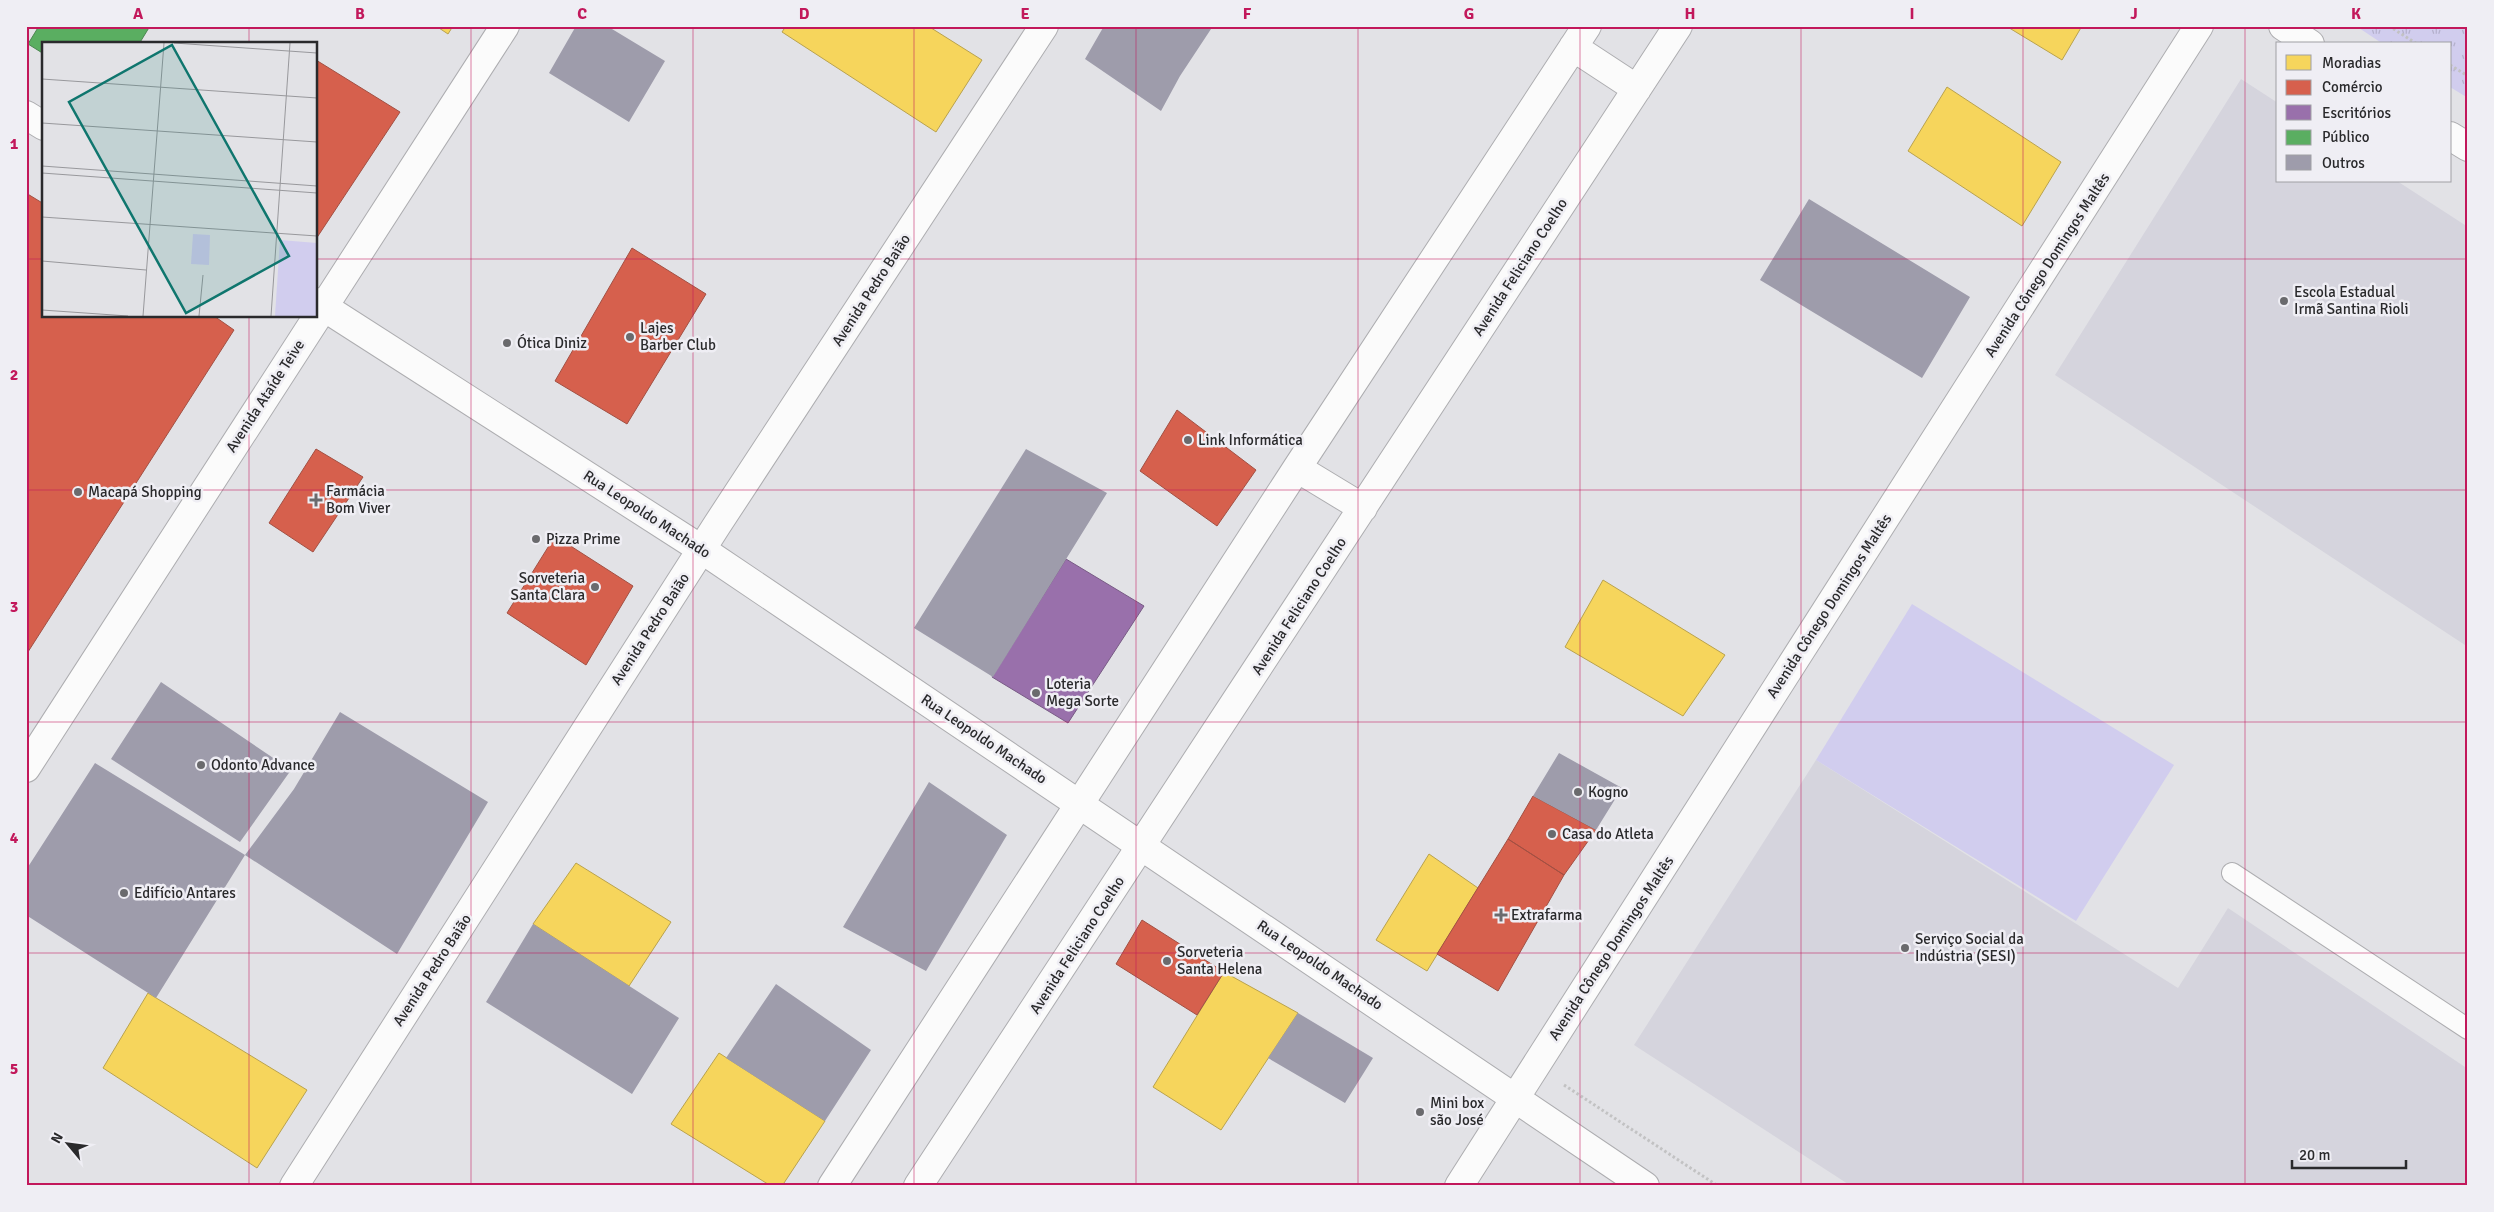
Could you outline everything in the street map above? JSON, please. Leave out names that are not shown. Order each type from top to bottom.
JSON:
[{"type":"street","name":"Avenida Ataíde Teive","points":[[320,304],[505,26]]},
{"type":"street","name":"Avenida Pedro Baião","points":[[294,1186],[701,549],[1044,26]]},
{"type":"street","name":"Avenida Feliciano Coelho","points":[[918,1186],[1678,26]]},
{"type":"street","name":"Avenida Cônego Domingos Maltês","points":[[1459,1186],[2199,26]]},
{"type":"street","points":[[2283,26],[2307,42]]},
{"type":"street","points":[[832,1186],[1297,468],[1580,37],[1637,89]]},
{"type":"street","points":[[26,115],[42,125]]},
{"type":"street","points":[[2452,137],[2468,147]]},
{"type":"street","name":"Rua Leopoldo Machado","points":[[320,304],[701,549],[1079,804],[1143,845],[1645,1186]]},
{"type":"street","name":"Avenida Ataíde Teive","points":[[26,768],[311,318]]},
{"type":"street","points":[[1297,468],[1363,508]]},
{"type":"lane","points":[[2232,873],[2468,1030]]},
{"type":"path","points":[[2390,26],[2414,42]]},
{"type":"path","points":[[2452,65],[2468,76]]},
{"type":"shaded area","name":"Escola Estadual Irmã Santina Rioli","points":[[2241,79],[2276,102],[2276,182],[2399,182],[2468,227],[2468,647],[2055,375]]},
{"type":"shaded area","name":"Serviço Social da Indústria (SESI)","points":[[1816,760],[2178,988],[2228,908],[2468,1069],[2468,1186],[1851,1186],[1634,1045]]},
{"type":"green space","points":[[2356,26],[2468,26],[2468,98],[2452,88],[2452,42],[2380,42]]},
{"type":"green space","points":[[1912,604],[2174,765],[2076,921],[1816,760]]},
{"type":"building: Moradias","points":[[436,26],[453,26],[448,34]]},
{"type":"building: Moradias","points":[[786,26],[928,26],[982,60],[936,132],[782,32]]},
{"type":"building: Moradias","points":[[2006,26],[2082,26],[2062,60]]},
{"type":"building: Moradias","points":[[1947,87],[2061,162],[2022,226],[1908,151]]},
{"type":"building: Moradias","points":[[1603,580],[1725,655],[1683,716],[1565,647]]},
{"type":"building: Moradias","points":[[1429,854],[1478,888],[1427,971],[1376,940]]},
{"type":"building: Moradias","points":[[576,863],[671,922],[629,986],[533,924]]},
{"type":"building: Moradias","points":[[1224,972],[1298,1013],[1221,1130],[1153,1087]]},
{"type":"building: Moradias","points":[[148,993],[307,1090],[257,1168],[103,1068]]},
{"type":"building: Moradias","points":[[719,1053],[825,1121],[782,1186],[771,1186],[671,1124]]},
{"type":"building: Comércio","points":[[318,61],[400,112],[318,236]]},
{"type":"building: Comércio","name":"Macapá Shopping","points":[[26,193],[42,203],[42,318],[217,318],[234,330],[26,655]]},
{"type":"building: Comércio","name":"Lajes Barber Club","points":[[632,248],[706,294],[627,424],[555,381]]},
{"type":"building: Comércio","name":"Link Informática","points":[[1177,410],[1256,470],[1217,526],[1140,471]]},
{"type":"building: Comércio","name":"Farmácia Bom Viver","points":[[316,449],[363,477],[313,552],[269,523]]},
{"type":"building: Comércio","points":[[555,536],[633,586],[586,665],[507,613]]},
{"type":"building: Comércio","name":"Casa do Atleta","points":[[1533,796],[1596,830],[1564,875],[1508,839]]},
{"type":"building: Comércio","name":"Extrafarma","points":[[1508,839],[1564,875],[1498,991],[1437,954]]},
{"type":"building: Comércio","points":[[1142,920],[1224,972],[1197,1015],[1116,964]]},
{"type":"building: Escritórios","points":[[1066,559],[1144,606],[1068,723],[992,677]]},
{"type":"building: Público","points":[[39,26],[150,26],[140,42],[42,42],[42,53],[28,44]]},
{"type":"building: Outros","points":[[576,26],[607,26],[665,61],[629,122],[549,73]]},
{"type":"building: Outros","points":[[1104,26],[1213,26],[1180,76],[1161,111],[1085,59]]},
{"type":"building: Outros","points":[[1809,199],[1970,297],[1922,378],[1760,280]]},
{"type":"building: Outros","points":[[1026,449],[1107,493],[993,677],[914,628]]},
{"type":"building: Outros","name":"Odonto Advance","points":[[161,682],[291,770],[240,842],[111,759]]},
{"type":"building: Outros","points":[[340,712],[488,802],[397,954],[245,855],[294,789]]},
{"type":"building: Outros","name":"Kogno","points":[[1559,753],[1622,788],[1596,830],[1533,796]]},
{"type":"building: Outros","name":"Edifício Antares","points":[[95,763],[245,855],[156,998],[26,915],[26,870]]},
{"type":"building: Outros","points":[[929,782],[1007,835],[926,971],[843,927]]},
{"type":"building: Outros","points":[[533,924],[679,1018],[632,1094],[486,1002]]},
{"type":"building: Outros","points":[[776,984],[871,1050],[825,1121],[726,1058]]},
{"type":"building: Outros","points":[[1298,1013],[1373,1058],[1345,1103],[1268,1058]]},
{"type":"place","name":"Escola Estadual Irmã Santina Rioli","points":[[2284,301]]},
{"type":"place","name":"Lajes Barber Club","points":[[630,337]]},
{"type":"place","name":"Ótica Diniz","points":[[507,343]]},
{"type":"place","name":"Link Informática","points":[[1188,440]]},
{"type":"place","name":"Macapá Shopping","points":[[78,492]]},
{"type":"place","name":"Farmácia Bom Viver","points":[[316,500]]},
{"type":"place","name":"Pizza Prime","points":[[536,539]]},
{"type":"place","name":"Sorveteria Santa Clara","points":[[595,587]]},
{"type":"place","name":"Loteria Mega Sorte","points":[[1036,693]]},
{"type":"place","name":"Odonto Advance","points":[[201,765]]},
{"type":"place","name":"Kogno","points":[[1578,792]]},
{"type":"place","name":"Casa do Atleta","points":[[1552,834]]},
{"type":"place","name":"Edifício Antares","points":[[124,893]]},
{"type":"place","name":"Extrafarma","points":[[1501,915]]},
{"type":"place","name":"Serviço Social da Indústria (SESI)","points":[[1905,948]]},
{"type":"place","name":"Sorveteria Santa Helena","points":[[1167,961]]},
{"type":"place","name":"Mini box são José","points":[[1420,1112]]}]
